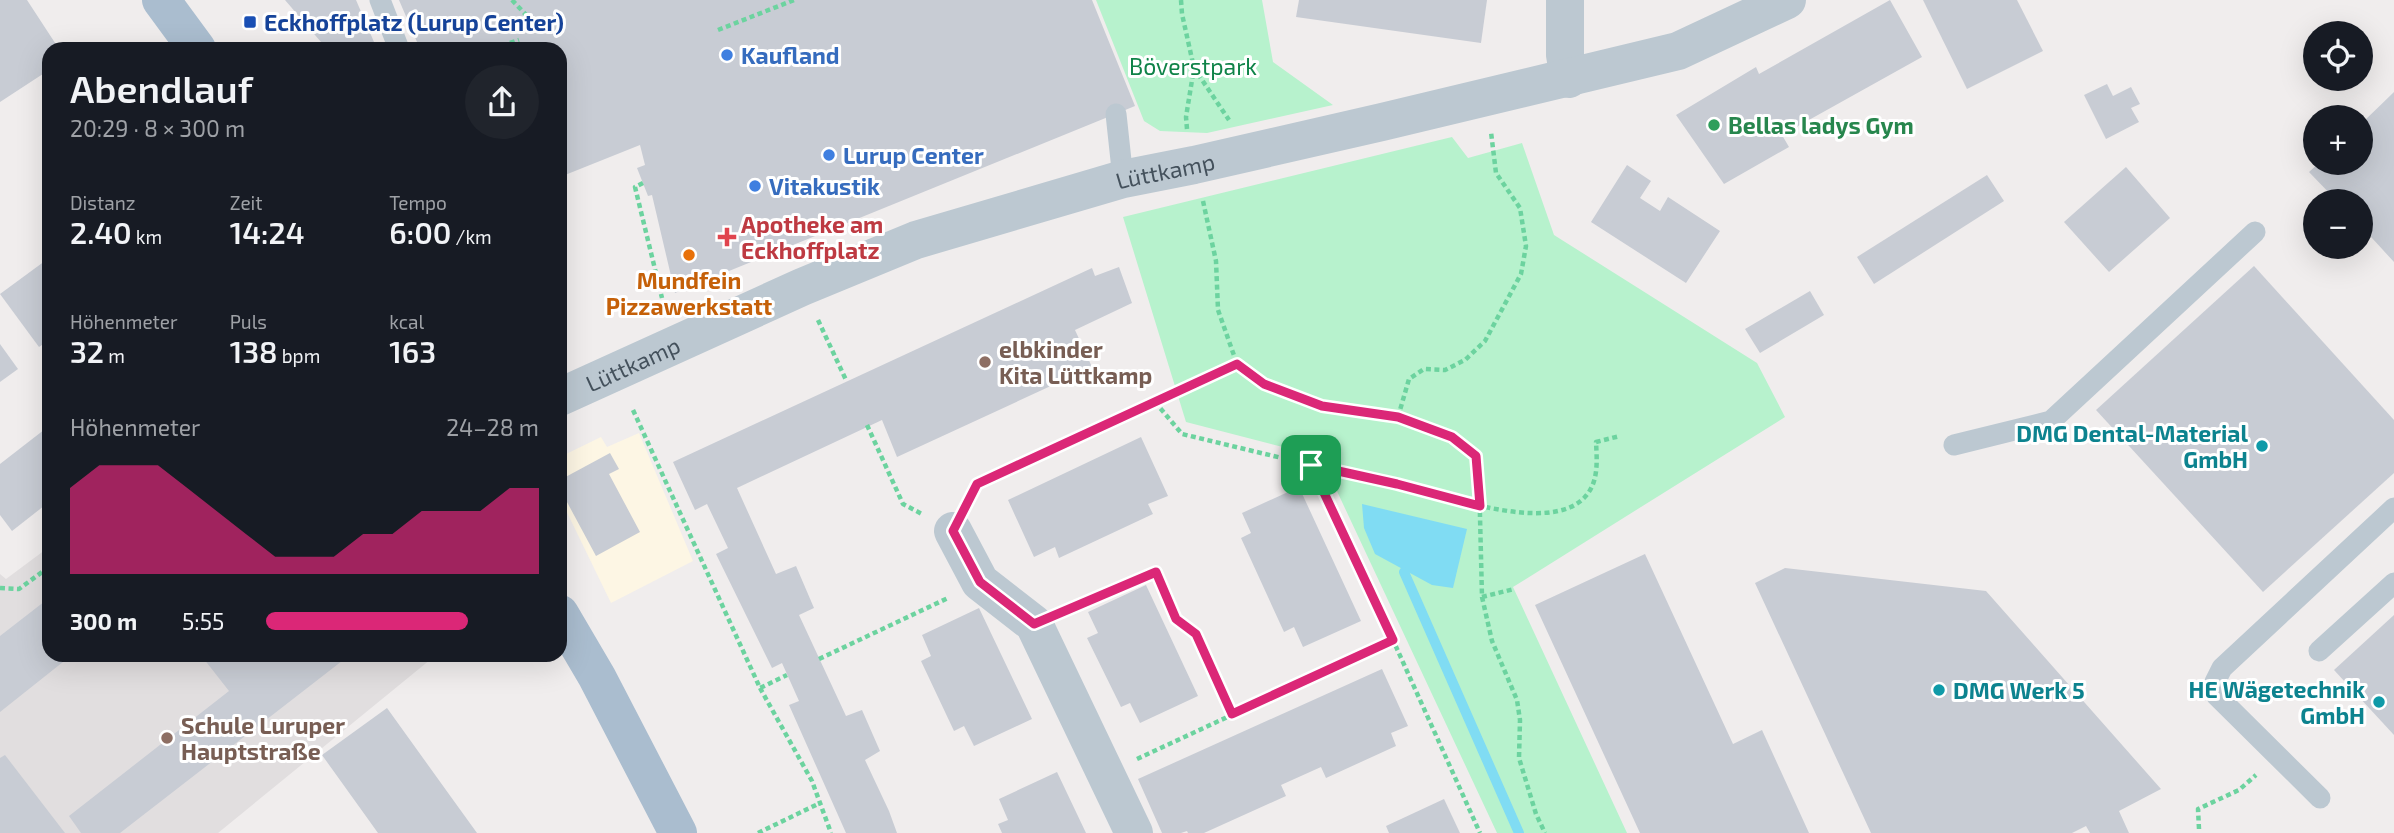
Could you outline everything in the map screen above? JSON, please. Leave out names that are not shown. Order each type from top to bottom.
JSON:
[{"type":"main road","points":[[161,0],[192,42]]},
{"type":"main road","points":[[567,626],[597,677],[678,833]]},
{"type":"street","points":[[1565,0],[1565,55],[1569,79]]},
{"type":"street","name":"Lüttkamp","points":[[567,394],[802,286],[916,240],[1123,179],[1569,79],[1678,51],[1787,0]]},
{"type":"street","points":[[953,531],[980,582],[1034,624],[1134,833]]},
{"type":"lane","points":[[380,0],[397,42]]},
{"type":"lane","points":[[1116,114],[1123,179]]},
{"type":"lane","points":[[1954,445],[2050,421],[2255,232]]},
{"type":"lane","points":[[2320,798],[2216,695],[2215,682],[2222,668],[2394,508]]},
{"type":"lane","points":[[2319,652],[2394,583]]},
{"type":"path","points":[[512,0],[528,17]]},
{"type":"path","points":[[718,30],[794,0]]},
{"type":"path","points":[[1181,0],[1194,68],[1232,125]]},
{"type":"path","points":[[513,42],[519,40]]},
{"type":"path","points":[[1188,140],[1186,117],[1194,68]]},
{"type":"path","points":[[1398,417],[1409,379],[1424,369],[1445,370],[1465,360],[1475,351],[1485,341],[1521,274],[1526,246],[1520,208],[1496,173],[1490,124]]},
{"type":"path","points":[[643,183],[635,187],[662,298]]},
{"type":"path","points":[[1202,198],[1216,261],[1218,310],[1237,364],[1264,384],[1322,406],[1398,417],[1452,437],[1476,456],[1482,597],[1492,640],[1517,700],[1520,720],[1519,758],[1536,814],[1545,833]]},
{"type":"path","points":[[802,286],[846,380]]},
{"type":"path","points":[[867,425],[903,504],[953,531],[977,484],[1237,364]]},
{"type":"path","points":[[1155,402],[1182,434],[1480,506],[1540,514],[1565,508],[1583,499],[1592,487],[1597,469],[1596,442],[1620,436]]},
{"type":"path","points":[[633,410],[760,688],[812,781],[831,833]]},
{"type":"path","points":[[1311,465],[1480,833]]},
{"type":"path","points":[[0,589],[19,589],[42,572]]},
{"type":"path","points":[[1034,624],[1156,572],[1176,619],[1196,634],[1232,714]]},
{"type":"path","points":[[819,659],[980,582]]},
{"type":"path","points":[[1482,597],[1514,589]]},
{"type":"path","points":[[1107,774],[1393,640]]},
{"type":"path","points":[[760,688],[787,675]]},
{"type":"path","points":[[2199,829],[2198,809],[2239,790],[2277,755]]},
{"type":"path","points":[[758,833],[820,803]]},
{"type":"shaded area","points":[[639,433],[693,561],[611,603],[567,512],[567,454],[601,437],[607,447]]},
{"type":"shaded area","name":"Schule Luruper Hauptstraße","points":[[42,552],[42,662],[427,662],[218,833],[0,833],[0,574],[6,579]]},
{"type":"green space","name":"Böverstpark","points":[[1096,0],[1262,0],[1273,62],[1333,105],[1207,133],[1160,131],[1144,121]]},
{"type":"green space","points":[[1452,137],[1468,158],[1522,143],[1554,235],[1757,363],[1785,417],[1513,587],[1627,833],[1497,833],[1321,457],[1186,422],[1123,217]]},
{"type":"water","points":[[1362,504],[1467,529],[1453,588],[1432,585],[1375,554],[1364,528]]},
{"type":"building","points":[[0,0],[27,0],[54,42],[42,42],[42,75],[0,102]]},
{"type":"building","points":[[285,0],[356,0],[374,42],[321,42]]},
{"type":"building","name":"Lurup Center","points":[[399,0],[1092,0],[1135,106],[675,293],[652,195],[648,196],[637,168],[645,165],[640,145],[567,174],[567,42],[417,42]]},
{"type":"building","points":[[1299,0],[1487,0],[1481,43],[1296,17]]},
{"type":"building","points":[[1890,0],[1922,57],[1782,135],[1789,147],[1724,184],[1676,115],[1756,67],[1759,74]]},
{"type":"building","points":[[1923,0],[2017,0],[2043,51],[1967,89]]},
{"type":"building","points":[[2107,84],[2113,96],[2131,87],[2140,104],[2131,108],[2139,122],[2106,139],[2084,95]]},
{"type":"building","points":[[2394,92],[2394,262],[2373,239],[2373,189],[2325,189],[2312,175],[2373,175],[2373,112]]},
{"type":"building","points":[[1627,165],[1651,181],[1640,198],[1660,211],[1668,197],[1720,231],[1686,283],[1591,222]]},
{"type":"building","points":[[2126,167],[2170,218],[2109,272],[2064,222]]},
{"type":"building","points":[[1987,175],[2004,201],[1874,284],[1857,257]]},
{"type":"building","points":[[42,263],[42,345],[39,347],[0,294]]},
{"type":"building","name":"DMG Dental-Material GmbH","points":[[2254,266],[2394,420],[2394,473],[2263,592],[2096,410]]},
{"type":"building","points":[[1119,267],[1132,303],[1075,330],[1092,367],[897,457],[882,420],[737,488],[776,574],[796,566],[814,608],[799,615],[846,716],[862,710],[880,751],[865,760],[897,833],[846,833],[789,705],[799,701],[782,663],[772,668],[716,554],[728,548],[707,504],[695,510],[673,462],[1092,268],[1095,276]]},
{"type":"building","points":[[1810,291],[1824,315],[1760,353],[1745,329]]},
{"type":"building","points":[[0,344],[18,369],[0,382]]},
{"type":"building","points":[[42,431],[42,507],[12,531],[0,515],[0,464]]},
{"type":"building","points":[[1141,437],[1168,496],[1148,504],[1153,514],[1059,558],[1055,547],[1034,557],[1008,500]]},
{"type":"building","points":[[610,453],[619,469],[609,474],[640,532],[596,556],[567,502],[567,476]]},
{"type":"building","points":[[1299,487],[1361,621],[1303,647],[1294,627],[1284,632],[1241,538],[1251,533],[1242,513]]},
{"type":"building","points":[[1645,554],[1733,744],[1762,730],[1809,833],[1640,833],[1535,605]]},
{"type":"building","name":"DMG Werk 5","points":[[1785,568],[1986,591],[2161,789],[2119,811],[2129,833],[2090,833],[2086,826],[2072,833],[1871,833],[1755,583]]},
{"type":"building","points":[[1146,585],[1198,696],[1140,723],[1130,703],[1121,707],[1087,638],[1098,633],[1088,612]]},
{"type":"building","points":[[42,603],[42,662],[63,662],[0,712],[0,636]]},
{"type":"building","points":[[979,608],[1032,719],[974,746],[964,726],[954,731],[921,661],[931,656],[922,635]]},
{"type":"building","name":"HE Wägetechnik GmbH","points":[[2394,615],[2394,735],[2334,670]]},
{"type":"building","points":[[206,662],[341,662],[120,833],[81,833],[69,816],[229,691]]},
{"type":"building","points":[[1382,669],[1408,726],[1391,733],[1396,746],[1326,778],[1321,767],[1281,785],[1286,796],[1204,833],[1162,833],[1138,779]]},
{"type":"building","points":[[387,708],[477,833],[378,833],[322,755]]},
{"type":"building","points":[[5,755],[65,833],[0,833],[0,758]]},
{"type":"building","points":[[1057,772],[1086,833],[1002,833],[998,824],[1008,820],[999,799]]},
{"type":"building","points":[[1444,799],[1460,833],[1389,833],[1386,826]]},
{"type":"waterway","points":[[1404,572],[1519,833]]},
{"type":"place","name":"Eckhoffplatz (Lurup Center)","points":[[250,22]]},
{"type":"place","name":"Kaufland","points":[[727,55]]},
{"type":"place","name":"Bellas ladys Gym","points":[[1714,125]]},
{"type":"place","name":"Lurup Center","points":[[829,155]]},
{"type":"place","name":"Vitakustik","points":[[755,186]]},
{"type":"place","name":"Apotheke am Eckhoffplatz","points":[[727,237]]},
{"type":"place","name":"Mundfein Pizzawerkstatt","points":[[689,255]]},
{"type":"place","name":"elbkinder Kita Lüttkamp","points":[[985,362]]},
{"type":"place","name":"DMG Dental-Material GmbH","points":[[2262,446]]},
{"type":"place","name":"DMG Werk 5","points":[[1939,690]]},
{"type":"place","name":"HE Wägetechnik GmbH","points":[[2379,702]]},
{"type":"place","name":"Schule Luruper Hauptstraße","points":[[167,738]]},
{"type":"route","points":[[1237,364],[1264,384],[1322,406],[1398,417],[1452,437],[1476,456],[1480,506],[1311,465],[1393,640],[1232,714],[1196,634],[1176,619],[1156,572],[1034,624],[980,582],[953,531],[977,484],[1237,364]]}]
